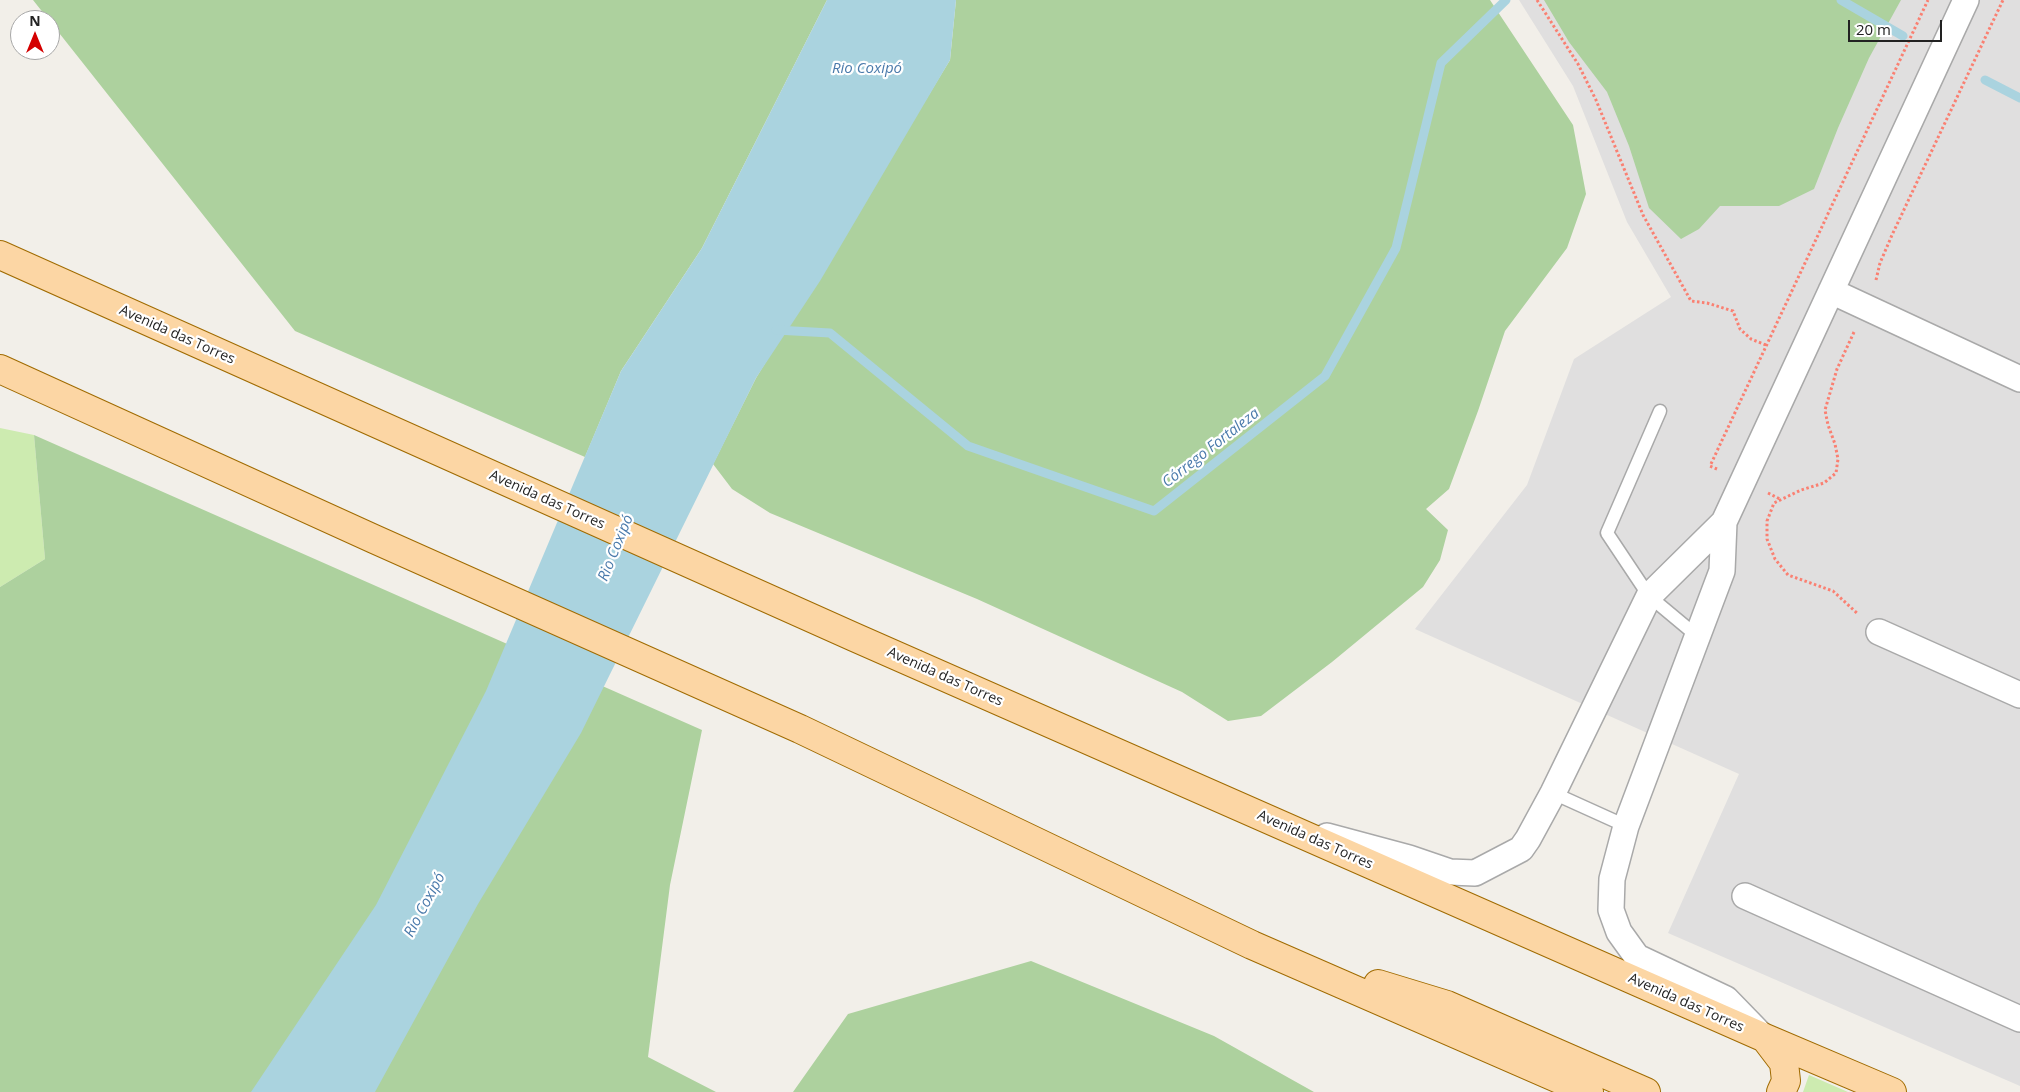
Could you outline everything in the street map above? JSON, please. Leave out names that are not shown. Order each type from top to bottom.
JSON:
[{"type":"main road","name":"Avenida das Torres","points":[[0,256],[854,637],[1765,1038],[1892,1092]]},
{"type":"main road","points":[[0,369],[374,539],[800,729],[1252,945],[1589,1092]]},
{"type":"main road","points":[[1252,945],[1447,1005],[1646,1092]]},
{"type":"main road","points":[[1765,1038],[1784,1063],[1786,1081],[1781,1092]]},
{"type":"street","points":[[1274,822],[1409,858],[1450,872],[1475,873],[1520,848],[1528,839],[1553,793],[1649,596],[1724,522],[1966,0]]},
{"type":"street","points":[[1831,291],[2020,379]]},
{"type":"street","points":[[1724,522],[1722,571],[1626,826],[1612,879],[1612,910],[1619,932],[1637,957],[1726,1000],[1765,1038]]},
{"type":"street","points":[[1879,632],[2020,695]]},
{"type":"street","points":[[1745,896],[2020,1019]]},
{"type":"lane","points":[[1660,411],[1607,533],[1649,596],[1697,636]]},
{"type":"lane","points":[[1553,793],[1626,826]]},
{"type":"path","points":[[1537,0],[1578,64],[1643,215],[1691,301],[1708,302],[1733,311],[1740,330],[1751,339],[1766,344]]},
{"type":"shaded area","points":[[1519,0],[2020,0],[2020,1086],[1668,933],[1739,774],[1415,629],[1527,485],[1574,359],[1671,297],[1627,222],[1573,86]]},
{"type":"green space","points":[[33,0],[827,0],[702,248],[621,371],[585,457],[295,331],[60,34],[60,10],[41,10]]},
{"type":"green space","points":[[956,0],[1490,0],[1573,125],[1586,194],[1567,248],[1505,331],[1449,489],[1426,509],[1448,530],[1440,560],[1423,587],[1332,662],[1261,716],[1228,721],[1182,692],[977,599],[770,513],[732,489],[713,464],[756,378],[950,60]]},
{"type":"green space","points":[[1544,0],[1901,0],[1869,58],[1814,189],[1779,206],[1720,206],[1699,229],[1681,239],[1649,208],[1629,146],[1607,92],[1569,42]]},
{"type":"green space","points":[[0,428],[34,435],[45,559],[0,587]]},
{"type":"green space","points":[[34,435],[702,730],[670,885],[648,1057],[716,1092],[0,1092],[0,587],[45,559]]},
{"type":"green space","points":[[1031,961],[1214,1036],[1314,1092],[793,1092],[848,1014]]},
{"type":"green space","points":[[1809,1075],[1848,1092],[1803,1092]]},
{"type":"water","name":"Rio Coxipó","points":[[827,0],[956,0],[950,60],[820,281],[756,378],[581,733],[478,904],[375,1092],[251,1092],[376,905],[486,691],[621,371],[702,248]]},
{"type":"waterway","name":"Córrego Fortaleza","points":[[776,330],[830,333],[968,446],[1154,511],[1325,376],[1396,248],[1441,63],[1506,0]]},
{"type":"waterway","name":"Córrego Fortaleza","points":[[1841,0],[1903,36]]},
{"type":"waterway","name":"Córrego Fortaleza","points":[[1985,80],[2020,98]]}]
